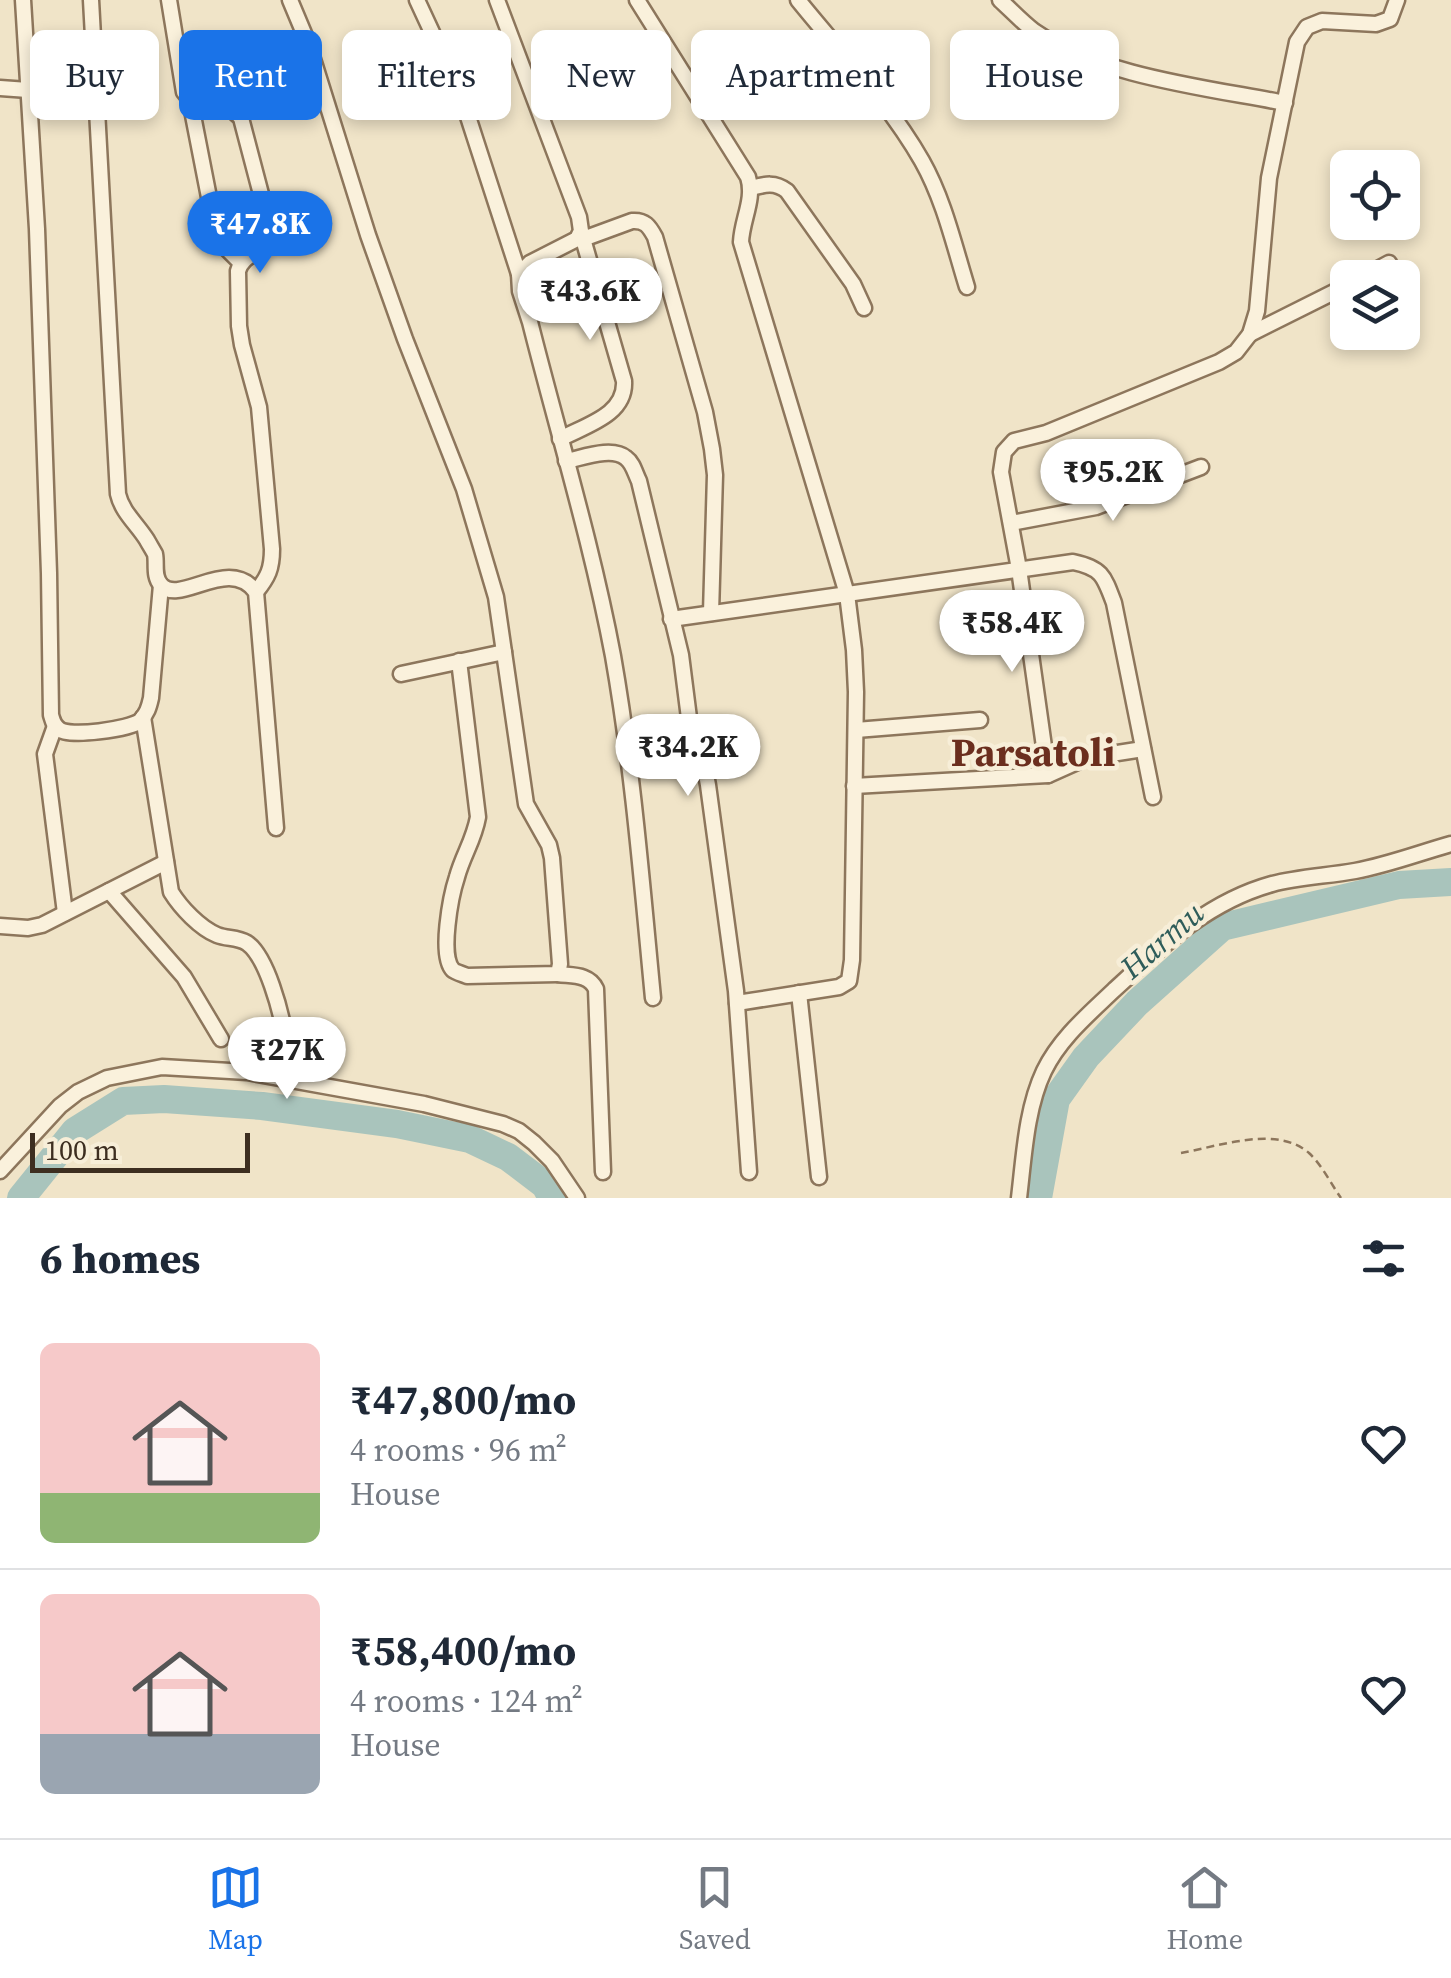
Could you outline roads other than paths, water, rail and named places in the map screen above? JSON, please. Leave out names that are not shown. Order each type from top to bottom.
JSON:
[{"type":"street","points":[[23,0],[37,229],[54,726],[45,754],[65,913]]},
{"type":"street","points":[[91,0],[120,505],[155,555],[156,576],[169,590],[228,577],[242,579],[256,592],[276,828]]},
{"type":"street","points":[[170,0],[179,59]]},
{"type":"street","points":[[290,0],[308,43],[405,339],[464,489],[496,596],[526,804],[552,858],[558,974]]},
{"type":"street","points":[[417,0],[461,95],[520,274],[520,291],[598,588],[632,781],[653,998]]},
{"type":"street","points":[[496,0],[579,217],[624,381],[622,401],[614,410],[560,439]]},
{"type":"street","points":[[637,0],[751,188],[741,242],[846,594],[855,670],[852,972],[839,987],[737,1003]]},
{"type":"street","points":[[798,0],[874,94],[922,162],[937,191],[967,287]]},
{"type":"street","points":[[1000,0],[1044,38],[1124,70],[1285,102]]},
{"type":"street","points":[[1048,775],[1001,472],[1004,452],[1014,441],[1046,433],[1236,352],[1250,334],[1257,311],[1269,178],[1297,42],[1307,26],[1322,21],[1376,24],[1390,19],[1397,0]]},
{"type":"street","points":[[0,88],[28,90]]},
{"type":"street","points":[[194,120],[214,222],[226,249],[240,264]]},
{"type":"street","points":[[242,120],[272,236],[263,250],[240,264],[238,271],[239,326],[259,407],[272,549],[272,567],[256,592]]},
{"type":"street","points":[[751,188],[770,183],[787,191],[852,284],[864,308]]},
{"type":"street","points":[[520,274],[530,263],[582,235],[632,221],[648,225],[655,237],[712,449],[715,476],[711,614]]},
{"type":"street","points":[[1250,334],[1330,293]]},
{"type":"street","points":[[566,461],[611,452],[624,455],[639,481],[681,655],[688,718],[708,785],[737,1003],[749,1172]]},
{"type":"street","points":[[1011,522],[1096,507],[1201,467]]},
{"type":"street","points":[[671,619],[1073,562],[1088,565],[1103,575],[1114,602],[1153,796]]},
{"type":"street","points":[[54,726],[62,733],[76,733],[136,724],[144,716],[149,708],[161,584]]},
{"type":"street","points":[[401,674],[504,652]]},
{"type":"street","points":[[459,662],[478,817],[474,838],[456,878],[446,957],[454,971],[467,976],[558,974],[592,981],[596,989],[603,1172]]},
{"type":"street","points":[[144,716],[172,892],[178,903],[210,931],[242,940],[255,952],[280,1007],[285,1036]]},
{"type":"street","points":[[856,730],[980,720]]},
{"type":"street","points":[[854,786],[1048,775],[1086,758],[1143,749]]},
{"type":"street","points":[[1019,1198],[1028,1131],[1044,1071],[1079,1023],[1173,935],[1214,908],[1271,884],[1356,871],[1451,844]]},
{"type":"street","points":[[0,926],[28,928],[42,924],[166,862]]},
{"type":"street","points":[[109,891],[184,977],[221,1039]]},
{"type":"street","points":[[799,994],[819,1177]]},
{"type":"street","points":[[0,1172],[60,1106],[78,1092],[107,1078],[162,1067],[247,1072],[424,1104],[504,1124],[534,1143],[576,1198]]},
{"type":"waterway","name":"Harmu","points":[[1038,1198],[1056,1099],[1086,1057],[1137,1003],[1222,927],[1399,885],[1451,882]]},
{"type":"waterway","name":"Harmu","points":[[21,1198],[75,1131],[123,1101],[164,1099],[262,1106],[397,1124],[470,1139],[508,1157],[545,1185],[552,1198]]},
{"type":"district","name":"Parsatoli","points":[[1033,752]]}]
